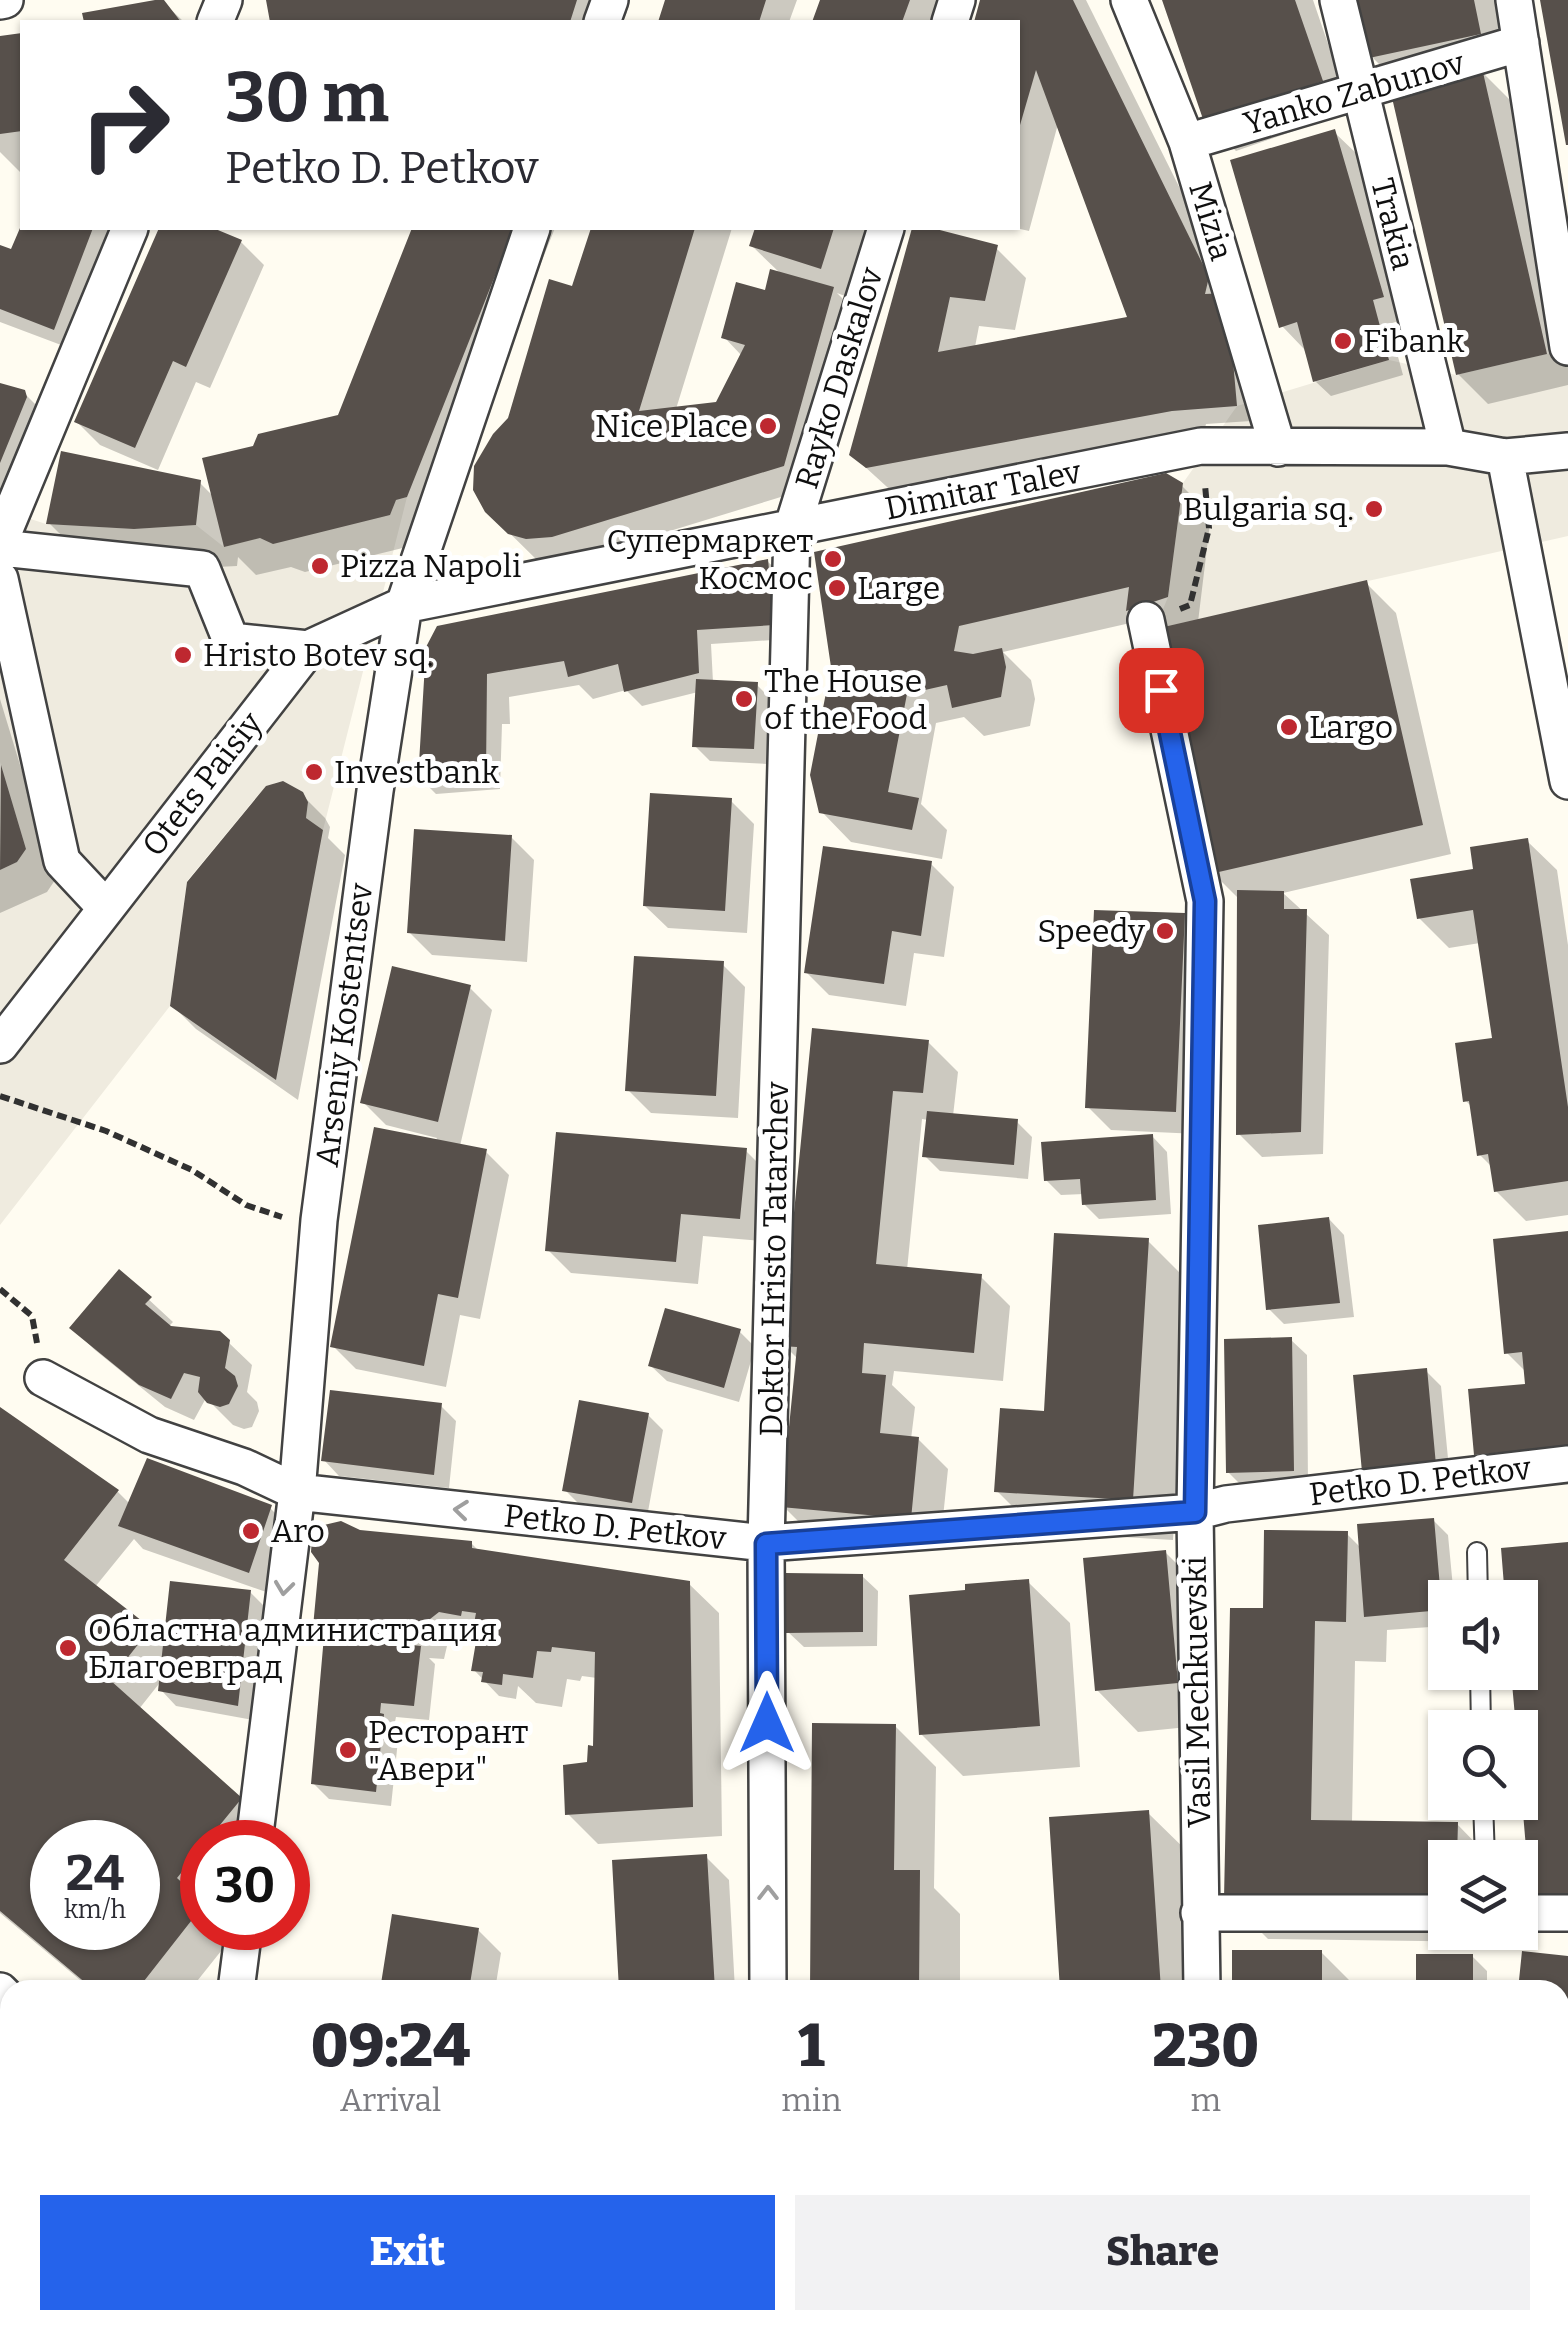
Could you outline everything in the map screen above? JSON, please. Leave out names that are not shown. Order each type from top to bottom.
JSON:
[{"type":"street","name":"Mizia","points":[[1129,0],[1187,142],[1278,448]]},
{"type":"street","name":"Trakia","points":[[1338,0],[1448,447]]},
{"type":"street","points":[[1514,0],[1568,347]]},
{"type":"street","name":"Yanko Zabunov","points":[[1187,142],[1521,43]]},
{"type":"street","points":[[129,230],[0,545],[202,570],[232,641],[308,649]]},
{"type":"street","name":"Arseniy Kostentsev","points":[[257,1820],[298,1492],[319,1220],[375,792],[404,605],[531,230]]},
{"type":"street","name":"Rayko Daskalov","points":[[792,529],[885,230]]},
{"type":"street","name":"Dimitar Talev","points":[[404,605],[1201,446],[1448,447],[1504,457],[1568,451]]},
{"type":"street","points":[[1504,457],[1568,781]]},
{"type":"street","name":"Doktor Hristo Tatarchev","points":[[768,1980],[766,1544],[792,529]]},
{"type":"street","points":[[0,579],[62,862],[106,908]]},
{"type":"street","name":"Otets Paisiy","points":[[0,1044],[308,649],[404,605]]},
{"type":"street","name":"Vasil Mechkuevski","points":[[1146,620],[1205,901],[1195,1512],[1202,1980]]},
{"type":"street","name":"Petko D. Petkov","points":[[44,1378],[149,1435],[244,1467],[298,1492],[766,1544],[1195,1512],[1226,1504],[1568,1464]]},
{"type":"street","points":[[1200,1913],[1428,1913]]},
{"type":"street","points":[[1538,1913],[1568,1913]]},
{"type":"street","points":[[237,1980],[241,1950]]},
{"type":"lane","points":[[1477,1552],[1478,1580]]},
{"type":"path","points":[[1146,620],[1190,605],[1209,528],[1201,446]]},
{"type":"path","points":[[0,1096],[106,1131],[192,1170],[246,1205],[283,1218],[319,1220]]},
{"type":"path","points":[[0,1289],[32,1316]]},
{"type":"shaded area","name":"Bulgaria sq.","points":[[1568,349],[1568,536],[1155,629],[1168,597],[1183,483],[1237,406],[1389,360],[1456,375]]},
{"type":"shaded area","name":"Hristo Botev sq.","points":[[407,497],[323,830],[306,818],[308,802],[303,792],[283,781],[275,783],[258,795],[187,881],[170,1006],[0,1225],[0,870],[17,862],[26,849],[0,762],[0,509],[46,524],[134,529],[196,525],[224,547]]},
{"type":"building","points":[[164,0],[179,20],[84,20],[82,13]]},
{"type":"building","points":[[266,0],[577,0],[571,20],[270,20]]},
{"type":"building","points":[[665,0],[766,0],[760,20],[659,20]]},
{"type":"building","points":[[820,0],[910,0],[903,20],[813,20]]},
{"type":"building","points":[[980,0],[1073,0],[1209,277],[1205,294],[1227,293],[1237,406],[1172,411],[866,468],[849,455],[911,230],[940,230],[998,245],[985,301],[950,297],[938,352],[1127,317],[1036,70],[1020,125],[1020,20],[975,20]]},
{"type":"building","points":[[1162,0],[1295,0],[1323,81],[1204,122]]},
{"type":"building","points":[[1357,0],[1474,0],[1481,34],[1369,58]]},
{"type":"building","points":[[1540,0],[1568,0],[1568,145],[1566,145]]},
{"type":"building","points":[[20,33],[20,131],[0,134],[0,36]]},
{"type":"building","points":[[1482,68],[1547,354],[1456,375],[1390,89]]},
{"type":"building","points":[[1335,129],[1384,297],[1373,300],[1389,360],[1313,382],[1297,322],[1279,328],[1230,160]]},
{"type":"building","points":[[20,228],[92,230],[54,330],[0,309],[0,245],[11,249]]},
{"type":"building","points":[[158,230],[218,230],[242,240],[186,367],[173,361],[135,448],[74,422]]},
{"type":"building","points":[[411,230],[513,230],[407,497],[396,500],[390,515],[273,544],[260,538],[224,547],[202,458],[253,446],[258,434],[338,415]]},
{"type":"building","points":[[590,230],[694,230],[639,411],[716,402],[745,345],[721,338],[736,282],[765,290],[770,269],[834,287],[784,466],[552,537],[526,539],[508,534],[485,512],[473,490],[474,466],[508,418],[549,279],[572,286]]},
{"type":"building","points":[[754,230],[833,230],[821,269],[749,246]]},
{"type":"building","points":[[0,383],[25,390],[27,397],[0,463]]},
{"type":"building","points":[[61,451],[201,480],[196,525],[134,529],[46,524]]},
{"type":"building","points":[[1166,473],[1183,483],[1168,597],[1126,611],[1129,587],[959,626],[954,651],[973,654],[1002,648],[1006,667],[1001,697],[952,708],[947,685],[907,694],[888,792],[919,798],[912,830],[819,813],[810,775],[831,667],[814,552]]},
{"type":"building","points":[[768,559],[774,625],[697,630],[699,673],[624,692],[618,664],[568,677],[564,661],[487,674],[486,775],[418,780],[426,647],[437,626]]},
{"type":"building","name":"Largo","points":[[1367,580],[1423,825],[1210,874],[1155,629]]},
{"type":"building","points":[[696,679],[758,682],[754,749],[692,747]]},
{"type":"building","points":[[1,765],[26,849],[17,862],[0,870]]},
{"type":"building","points":[[283,781],[303,792],[308,802],[306,818],[323,830],[276,1080],[170,1006],[187,882],[266,786]]},
{"type":"building","points":[[650,793],[732,798],[725,911],[643,906]]},
{"type":"building","points":[[414,829],[512,835],[505,941],[407,933]]},
{"type":"building","points":[[1528,838],[1568,1107],[1568,1181],[1494,1192],[1488,1154],[1477,1156],[1469,1101],[1463,1102],[1455,1043],[1492,1038],[1473,910],[1417,919],[1410,879],[1473,869],[1470,847]]},
{"type":"building","points":[[823,846],[932,861],[921,936],[892,931],[884,984],[804,973]]},
{"type":"building","points":[[1237,890],[1284,891],[1284,909],[1307,909],[1301,1132],[1236,1135]]},
{"type":"building","points":[[1094,910],[1185,913],[1176,1112],[1085,1108]]},
{"type":"building","points":[[634,956],[724,961],[716,1096],[625,1091]]},
{"type":"building","points":[[392,966],[471,985],[438,1122],[360,1103]]},
{"type":"building","points":[[812,1028],[929,1040],[923,1093],[893,1091],[876,1264],[982,1274],[974,1353],[864,1343],[862,1373],[886,1375],[880,1433],[919,1437],[911,1519],[781,1507],[797,1347],[781,1346]]},
{"type":"building","points":[[927,1111],[1018,1119],[1014,1165],[922,1157]]},
{"type":"building","points":[[374,1127],[487,1149],[458,1298],[438,1294],[424,1366],[330,1347]]},
{"type":"building","points":[[556,1132],[747,1148],[740,1219],[681,1214],[676,1262],[545,1251]]},
{"type":"building","points":[[1153,1134],[1156,1200],[1082,1205],[1080,1179],[1044,1181],[1041,1142]]},
{"type":"building","points":[[1329,1217],[1340,1303],[1266,1310],[1258,1225]]},
{"type":"building","points":[[1568,1231],[1568,1446],[1474,1455],[1468,1389],[1525,1384],[1522,1352],[1504,1354],[1493,1239]]},
{"type":"building","points":[[1054,1233],[1149,1238],[1133,1500],[994,1492],[1000,1408],[1044,1411]]},
{"type":"building","points":[[119,1269],[152,1297],[145,1304],[171,1326],[220,1331],[230,1340],[225,1368],[235,1376],[238,1386],[229,1404],[220,1407],[207,1403],[198,1392],[200,1377],[184,1373],[171,1399],[139,1385],[69,1328]]},
{"type":"building","points":[[665,1308],[741,1329],[724,1388],[648,1366]]},
{"type":"building","points":[[1292,1337],[1294,1471],[1226,1473],[1224,1339]]},
{"type":"building","points":[[1427,1368],[1436,1465],[1362,1472],[1353,1375]]},
{"type":"building","points":[[330,1390],[442,1403],[434,1475],[321,1461]]},
{"type":"building","points":[[579,1400],[649,1413],[632,1503],[562,1491]]},
{"type":"building","points":[[0,1407],[119,1490],[64,1560],[151,1628],[110,1680],[242,1798],[224,1820],[180,1820],[180,1935],[145,1980],[82,1980],[46,1950],[160,1950],[160,1820],[30,1820],[30,1936],[0,1911]]},
{"type":"building","points":[[147,1458],[272,1505],[249,1573],[118,1526]]},
{"type":"building","points":[[1434,1518],[1439,1580],[1428,1580],[1428,1611],[1364,1617],[1357,1524]]},
{"type":"building","points":[[341,1521],[360,1530],[472,1541],[472,1548],[690,1581],[693,1807],[565,1815],[563,1765],[587,1762],[588,1745],[593,1746],[595,1652],[552,1647],[551,1652],[537,1651],[533,1678],[503,1674],[502,1685],[481,1682],[483,1672],[471,1671],[478,1630],[473,1629],[476,1613],[462,1611],[461,1616],[439,1612],[425,1623],[422,1638],[313,1627],[319,1563],[311,1552],[312,1537],[324,1525]]},
{"type":"building","points":[[1264,1530],[1348,1531],[1346,1622],[1315,1621],[1311,1820],[1458,1822],[1458,1840],[1428,1840],[1428,1902],[1224,1899],[1230,1608],[1263,1608]]},
{"type":"building","points":[[1568,1542],[1568,1903],[1538,1906],[1538,1840],[1525,1840],[1524,1820],[1538,1820],[1538,1710],[1514,1710],[1513,1690],[1538,1690],[1538,1580],[1504,1580],[1501,1548]]},
{"type":"building","points":[[1166,1550],[1178,1683],[1095,1691],[1083,1558]]},
{"type":"building","points":[[786,1573],[863,1574],[863,1632],[786,1633]]},
{"type":"building","points":[[1029,1579],[1040,1726],[919,1735],[909,1595],[965,1590],[965,1584]]},
{"type":"building","points":[[170,1581],[251,1590],[238,1706],[158,1691]]},
{"type":"building","points":[[324,1636],[421,1646],[414,1706],[381,1703],[380,1713],[384,1714],[376,1792],[311,1784]]},
{"type":"building","points":[[812,1723],[896,1724],[894,1870],[920,1870],[919,1980],[810,1980]]},
{"type":"building","points":[[1149,1810],[1160,1980],[1059,1980],[1049,1817]]},
{"type":"building","points":[[707,1854],[714,1980],[618,1980],[612,1860]]},
{"type":"building","points":[[392,1914],[479,1928],[471,1980],[382,1980]]},
{"type":"building","points":[[1232,1950],[1322,1950],[1322,1980],[1232,1980]]},
{"type":"building","points":[[1522,1951],[1568,1956],[1568,1980],[1519,1980]]},
{"type":"building","points":[[1416,1954],[1473,1954],[1473,1980],[1416,1980]]},
{"type":"place","name":"Fibank","points":[[1343,341]]},
{"type":"place","name":"Nice Place","points":[[768,426]]},
{"type":"place","name":"Bulgaria sq.","points":[[1374,509]]},
{"type":"place","name":"Супермаркет Космос","points":[[833,559]]},
{"type":"place","name":"Pizza Napoli","points":[[320,566]]},
{"type":"place","name":"Large","points":[[837,588]]},
{"type":"place","name":"Hristo Botev sq.","points":[[183,655]]},
{"type":"place","name":"The House of the Food","points":[[744,699]]},
{"type":"place","name":"Largo","points":[[1289,727]]},
{"type":"place","name":"Investbank","points":[[314,772]]},
{"type":"place","name":"Speedy","points":[[1165,931]]},
{"type":"place","name":"Aro","points":[[251,1531]]},
{"type":"place","name":"Областна администрация Благоевград","points":[[68,1648]]},
{"type":"place","name":"Ресторант \"Авери\"","points":[[348,1750]]},
{"type":"route","points":[[767,1723],[766,1544],[1195,1512],[1205,901],[1161,690]]}]
